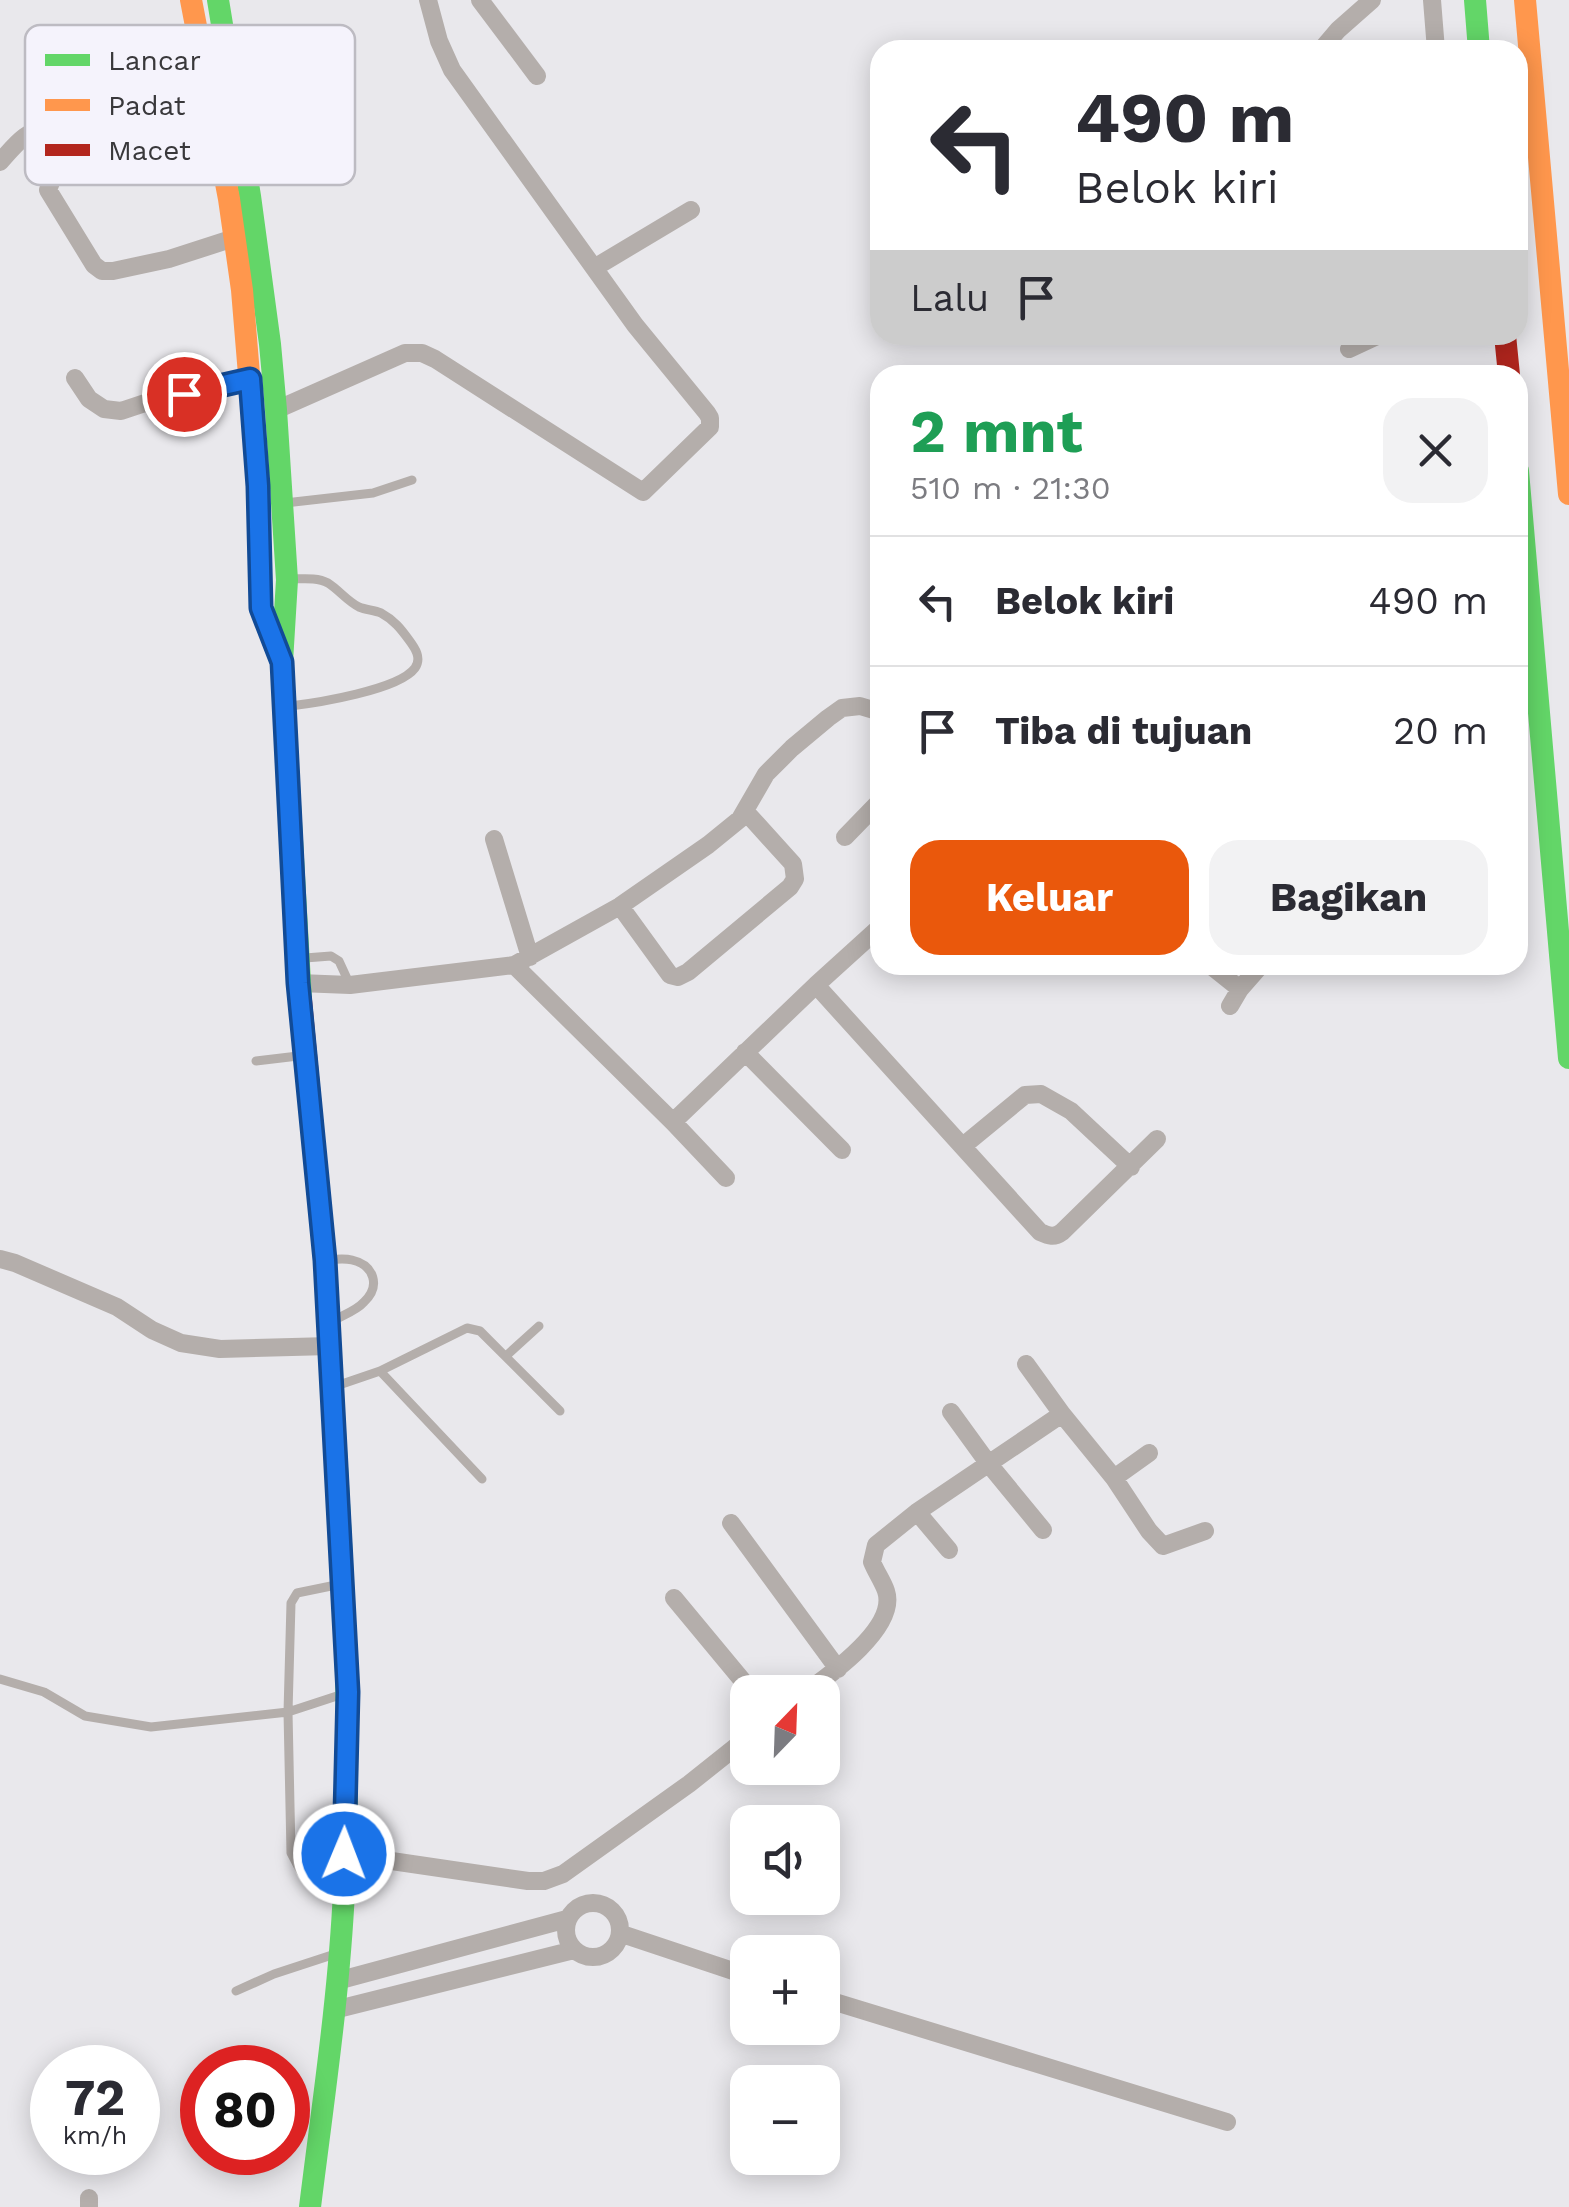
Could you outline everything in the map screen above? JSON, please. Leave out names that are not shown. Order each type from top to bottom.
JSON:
[{"type":"highway","points":[[191,0],[196,25]]},
{"type":"highway","points":[[1475,0],[1479,40]]},
{"type":"highway","points":[[1525,0],[1569,494]]},
{"type":"highway","points":[[225,185],[250,379],[261,608],[282,662]]},
{"type":"highway","points":[[248,185],[276,410],[287,580],[282,662],[298,971],[325,1260],[348,1692],[340,1953],[310,2207]]},
{"type":"highway","points":[[1528,586],[1569,1058]]},
{"type":"street","points":[[276,410],[406,353],[422,353],[643,492],[710,428],[710,418],[635,325],[452,70],[428,0]]},
{"type":"street","points":[[1330,40],[1372,0]]},
{"type":"street","points":[[1432,0],[1435,40]]},
{"type":"street","points":[[482,1],[537,76]]},
{"type":"street","points":[[0,162],[25,138]]},
{"type":"street","points":[[50,185],[48,190],[94,264],[102,270],[169,259],[234,238]]},
{"type":"street","points":[[594,268],[691,210]]},
{"type":"street","points":[[1349,349],[1357,345]]},
{"type":"street","points":[[75,378],[88,399],[104,409],[121,411],[250,379]]},
{"type":"street","points":[[298,971],[350,985],[522,961],[620,906],[708,845],[740,819],[766,774],[828,718],[842,708],[870,709]]},
{"type":"street","points":[[620,906],[670,975],[678,978],[688,972],[795,879],[792,864],[745,811]]},
{"type":"street","points":[[844,838],[870,811]]},
{"type":"street","points":[[494,839],[522,961],[726,1178]]},
{"type":"street","points":[[674,1122],[870,936]]},
{"type":"street","points":[[1218,975],[1235,998],[1253,975]]},
{"type":"street","points":[[816,985],[1040,1232],[1050,1236],[1062,1232],[1157,1139]]},
{"type":"street","points":[[745,1052],[842,1150]]},
{"type":"street","points":[[963,1146],[1025,1095],[1041,1094],[1071,1110],[1131,1167]]},
{"type":"street","points":[[0,1260],[116,1307],[181,1343],[220,1349],[329,1334]]},
{"type":"street","points":[[1026,1364],[1163,1546],[1205,1531]]},
{"type":"street","points":[[950,1412],[1043,1530]]},
{"type":"street","points":[[830,1675],[880,1626],[886,1611],[887,1592],[872,1562],[876,1545],[917,1512],[1062,1414]]},
{"type":"street","points":[[1114,1478],[1149,1452]]},
{"type":"street","points":[[917,1512],[950,1550]]},
{"type":"street","points":[[732,1524],[838,1669]]},
{"type":"street","points":[[674,1598],[738,1675]]},
{"type":"street","points":[[344,1854],[506,1879],[544,1881],[563,1874],[730,1751]]},
{"type":"street","points":[[337,1981],[567,1919],[581,1904],[602,1902],[618,1915],[622,1934],[612,1952],[592,1958],[574,1950],[566,1935],[567,1919]]},
{"type":"street","points":[[622,1934],[730,1970]]},
{"type":"street","points":[[334,2010],[574,1950]]},
{"type":"street","points":[[840,2004],[1227,2122]]},
{"type":"lane","points":[[282,504],[372,492],[412,480]]},
{"type":"lane","points":[[284,706],[364,692],[402,678],[414,669],[418,658],[398,624],[380,612],[358,606],[326,581],[287,580]]},
{"type":"lane","points":[[298,971],[322,955],[331,956],[339,961],[350,985]]},
{"type":"lane","points":[[256,1060],[306,1055]]},
{"type":"lane","points":[[325,1260],[358,1261],[370,1269],[374,1280],[373,1291],[365,1302],[329,1334]]},
{"type":"lane","points":[[506,1356],[539,1326]]},
{"type":"lane","points":[[333,1387],[380,1372],[467,1328],[480,1331],[560,1410]]},
{"type":"lane","points":[[380,1372],[482,1479]]},
{"type":"lane","points":[[344,1584],[297,1594],[291,1604],[288,1712],[291,1852],[301,1872],[344,1892]]},
{"type":"lane","points":[[0,1680],[44,1692],[85,1716],[150,1727],[288,1712],[348,1692]]},
{"type":"lane","points":[[236,1992],[274,1974],[340,1953]]},
{"type":"traffic: fast","points":[[218,0],[222,25]]},
{"type":"traffic: fast","points":[[1475,0],[1478,40]]},
{"type":"traffic: fast","points":[[248,185],[276,410],[287,580],[282,662],[301,1000]]},
{"type":"traffic: fast","points":[[257,471],[261,608],[280,658]]},
{"type":"traffic: fast","points":[[1528,586],[1569,1058]]},
{"type":"traffic: fast","points":[[310,2207],[338,1970],[346,1829],[345,1645],[333,1399]]},
{"type":"traffic: slow","points":[[191,0],[196,25]]},
{"type":"traffic: slow","points":[[1525,0],[1569,494]]},
{"type":"traffic: slow","points":[[226,185],[242,290],[257,471]]},
{"type":"traffic: jam","points":[[1506,345],[1508,365]]},
{"type":"traffic: jam","points":[[301,1000],[325,1260],[333,1399]]},
{"type":"route","points":[[184,394],[250,379],[261,608],[282,662],[298,983],[325,1260],[344,1584],[348,1692],[344,1854]]}]
